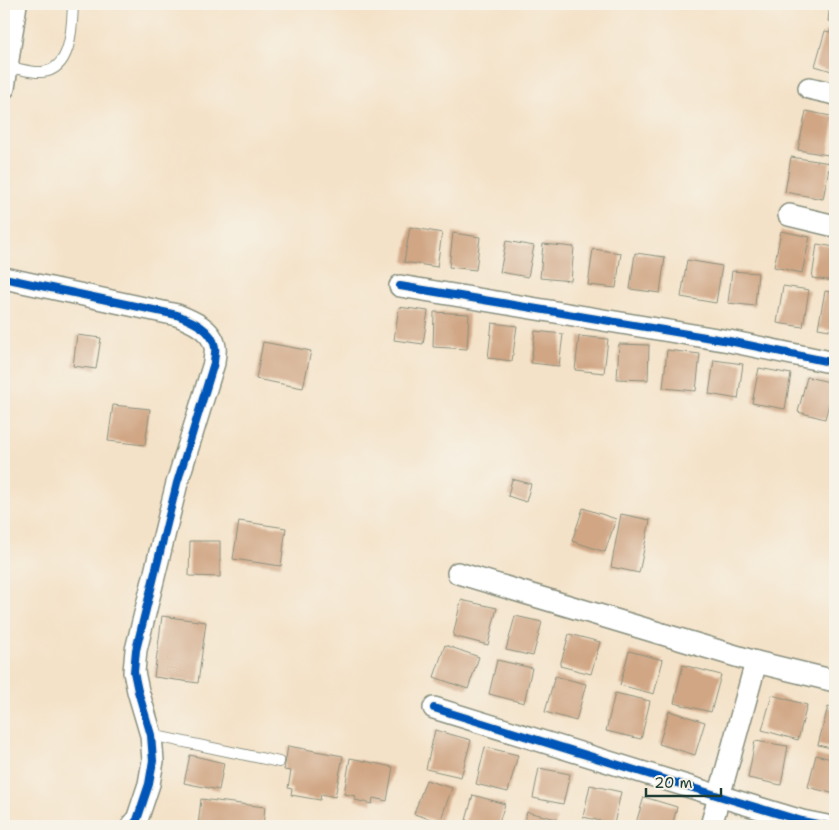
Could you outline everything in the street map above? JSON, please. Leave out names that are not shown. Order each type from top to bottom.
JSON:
[{"type":"street","points":[[4,88],[16,4]]},
{"type":"street","points":[[809,88],[835,94]]},
{"type":"street","points":[[789,215],[835,226]]},
{"type":"street","points":[[4,278],[177,315],[191,320],[203,328],[211,337],[215,348],[214,363],[177,483],[136,650],[134,672],[151,735],[153,760],[149,784],[137,820],[132,826]]},
{"type":"street","points":[[400,286],[729,341],[835,363]]},
{"type":"street","points":[[458,573],[756,662],[835,681]]},
{"type":"street","points":[[711,826],[756,662]]},
{"type":"street","points":[[434,708],[802,821],[827,826]]},
{"type":"lane","points":[[7,67],[42,72],[57,66],[64,58],[68,47],[73,4]]},
{"type":"lane","points":[[151,735],[279,762]]},
{"type":"building","points":[[830,4],[835,4],[835,22],[828,21]]},
{"type":"building","points":[[825,31],[835,33],[835,72],[815,66]]},
{"type":"building","points":[[806,111],[835,117],[828,155],[798,150]]},
{"type":"building","points":[[791,157],[830,163],[823,199],[785,192]]},
{"type":"building","points":[[410,227],[442,233],[437,267],[404,262]]},
{"type":"building","points":[[781,231],[810,237],[802,273],[774,267]]},
{"type":"building","points":[[453,233],[480,237],[476,270],[449,267]]},
{"type":"building","points":[[506,241],[534,246],[528,277],[500,272]]},
{"type":"building","points":[[543,244],[574,247],[571,281],[540,278]]},
{"type":"building","points":[[817,244],[835,247],[835,281],[812,278]]},
{"type":"building","points":[[593,249],[621,253],[616,288],[588,285]]},
{"type":"building","points":[[635,253],[665,257],[660,293],[630,289]]},
{"type":"building","points":[[687,260],[722,266],[716,303],[681,297]]},
{"type":"building","points":[[732,271],[758,273],[755,306],[728,303]]},
{"type":"building","points":[[783,286],[809,290],[803,327],[777,323]]},
{"type":"building","points":[[825,291],[835,293],[835,331],[818,328]]},
{"type":"building","points":[[399,307],[428,311],[423,344],[394,340]]},
{"type":"building","points":[[434,312],[469,314],[467,349],[433,347]]},
{"type":"building","points":[[492,323],[517,326],[512,361],[488,358]]},
{"type":"building","points":[[535,331],[563,334],[559,366],[531,363]]},
{"type":"building","points":[[77,335],[101,338],[96,369],[73,366]]},
{"type":"building","points":[[579,336],[608,339],[604,373],[575,370]]},
{"type":"building","points":[[263,342],[311,351],[303,388],[256,379]]},
{"type":"building","points":[[619,344],[649,345],[648,380],[617,379]]},
{"type":"building","points":[[667,350],[700,354],[696,391],[663,388]]},
{"type":"building","points":[[714,360],[743,364],[738,399],[709,394]]},
{"type":"building","points":[[759,368],[791,374],[785,409],[752,403]]},
{"type":"building","points":[[807,377],[834,383],[825,419],[798,412]]},
{"type":"building","points":[[113,405],[150,409],[145,445],[108,441]]},
{"type":"building","points":[[512,479],[531,484],[526,502],[508,496]]},
{"type":"building","points":[[583,508],[616,519],[605,552],[572,541]]},
{"type":"building","points":[[621,514],[650,520],[639,573],[611,567]]},
{"type":"building","points":[[239,521],[286,528],[281,566],[233,559]]},
{"type":"building","points":[[190,541],[220,541],[220,577],[189,576]]},
{"type":"building","points":[[461,600],[497,608],[488,645],[453,636]]},
{"type":"building","points":[[162,616],[206,622],[198,683],[154,677]]},
{"type":"building","points":[[515,616],[542,622],[533,656],[506,650]]},
{"type":"building","points":[[569,634],[600,642],[591,674],[560,666]]},
{"type":"building","points":[[445,645],[479,657],[468,689],[434,677]]},
{"type":"building","points":[[629,651],[663,660],[654,694],[620,685]]},
{"type":"building","points":[[497,660],[532,668],[524,703],[489,694]]},
{"type":"building","points":[[683,665],[721,675],[711,712],[674,703]]},
{"type":"building","points":[[555,676],[586,684],[576,721],[545,712]]},
{"type":"building","points":[[615,693],[650,701],[641,739],[606,731]]},
{"type":"building","points":[[772,695],[807,705],[798,740],[762,730]]},
{"type":"building","points":[[828,707],[835,709],[835,749],[818,745]]},
{"type":"building","points":[[669,711],[705,722],[695,755],[659,744]]},
{"type":"building","points":[[435,730],[471,740],[461,777],[426,769]]},
{"type":"building","points":[[755,741],[788,746],[781,785],[748,778]]},
{"type":"building","points":[[288,746],[343,756],[335,797],[321,794],[320,800],[291,795],[292,789],[288,788],[291,771],[284,770]]},
{"type":"building","points":[[485,747],[518,755],[508,792],[476,784]]},
{"type":"building","points":[[190,755],[224,763],[219,790],[184,783]]},
{"type":"building","points":[[816,755],[835,760],[835,794],[808,787]]},
{"type":"building","points":[[350,758],[393,767],[387,801],[373,798],[372,804],[355,800],[356,796],[344,794]]},
{"type":"building","points":[[539,768],[570,774],[563,804],[533,798]]},
{"type":"building","points":[[426,780],[452,788],[440,822],[414,814]]},
{"type":"building","points":[[590,785],[621,792],[614,824],[583,817]]},
{"type":"building","points":[[473,795],[505,804],[498,826],[465,824]]},
{"type":"building","points":[[644,797],[677,807],[672,826],[635,826]]},
{"type":"building","points":[[201,799],[265,807],[263,826],[198,826]]},
{"type":"building","points":[[527,812],[557,819],[555,826],[523,826]]},
{"type":"cycle path","points":[[4,278],[177,315],[195,323],[206,331],[210,335],[215,347],[214,363],[177,483],[136,650],[134,672],[151,735],[153,761],[149,784],[137,820],[132,826]]},
{"type":"cycle path","points":[[400,286],[729,341],[835,363]]},
{"type":"cycle path","points":[[434,708],[802,821],[827,826]]}]
